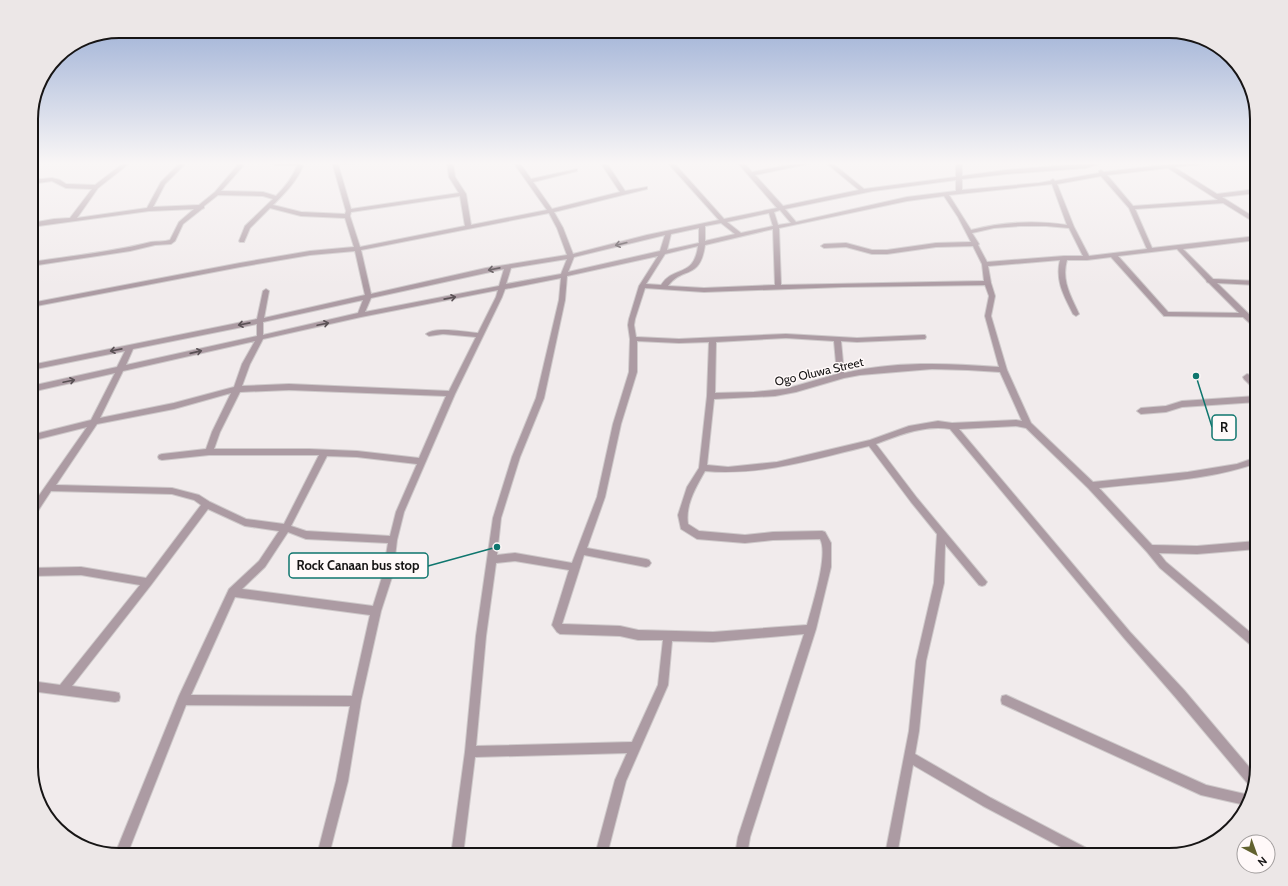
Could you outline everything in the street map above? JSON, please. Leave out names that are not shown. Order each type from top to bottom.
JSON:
[{"type":"street","points":[[72,220],[84,203]]},
{"type":"street","points":[[149,209],[152,203]]},
{"type":"street","points":[[38,263],[172,241],[181,223],[206,203]]},
{"type":"street","points":[[242,241],[247,227],[271,203]]},
{"type":"street","points":[[345,203],[358,249],[368,296],[361,315]]},
{"type":"street","points":[[269,206],[301,214],[348,213],[406,203]]},
{"type":"street","points":[[464,203],[468,228]]},
{"type":"street","points":[[458,848],[497,518],[516,457],[540,398],[562,300],[564,275],[571,256],[560,228],[545,203]]},
{"type":"street","points":[[38,304],[310,253],[358,249],[468,228],[581,203]]},
{"type":"street","points":[[708,203],[722,221],[740,235]]},
{"type":"street","points":[[777,203],[795,224]]},
{"type":"street","points":[[38,367],[260,321],[508,266],[571,256],[647,237],[668,234],[702,225],[803,203]]},
{"type":"street","points":[[38,387],[259,337],[361,315],[503,288],[776,226],[795,224],[887,203]]},
{"type":"street","points":[[952,203],[970,232],[985,264],[992,296],[988,316],[1003,370],[1028,425],[1092,486],[1150,549],[1162,565],[1250,638]]},
{"type":"street","points":[[1062,203],[1071,227],[1087,258]]},
{"type":"street","points":[[1128,203],[1132,208],[1150,250]]},
{"type":"street","points":[[1132,208],[1203,203]]},
{"type":"street","points":[[1229,203],[1250,217]]},
{"type":"street","points":[[38,224],[149,209],[202,207]]},
{"type":"street","points":[[771,210],[776,226],[778,287]]},
{"type":"street","points":[[970,232],[985,229],[1048,224],[1071,227]]},
{"type":"street","points":[[663,288],[665,282],[672,277],[690,270],[696,264],[702,244],[702,225]]},
{"type":"street","points":[[668,234],[663,252],[642,286],[632,319],[633,372],[617,424],[601,497],[582,551],[574,567],[556,625],[560,629],[620,631],[638,635],[713,637],[811,629]]},
{"type":"street","points":[[647,237],[666,244]]},
{"type":"street","points":[[985,264],[1064,258],[1087,258],[1250,239]]},
{"type":"street","points":[[824,246],[846,245],[872,252],[882,252],[936,245],[976,244]]},
{"type":"street","points":[[1178,247],[1209,281],[1250,320]]},
{"type":"street","points":[[1113,255],[1166,314],[1244,314]]},
{"type":"street","points":[[1064,258],[1060,278],[1076,314]]},
{"type":"street","points":[[325,848],[342,781],[356,701],[376,611],[388,574],[393,540],[400,512],[451,394],[503,288],[508,266]]},
{"type":"street","points":[[1209,281],[1250,283]]},
{"type":"street","points":[[642,286],[704,290],[988,283]]},
{"type":"street","points":[[209,452],[216,432],[237,389],[246,364],[259,337],[260,321],[266,291]]},
{"type":"street","points":[[429,334],[443,332],[479,335]]},
{"type":"street","points":[[633,339],[679,341],[786,336],[857,340],[923,337]]},
{"type":"street","points":[[713,339],[711,396],[704,468],[691,487],[682,515],[684,526],[697,535],[745,539],[773,536],[822,535],[827,544],[826,567],[811,629],[744,838],[742,848]]},
{"type":"street","points":[[837,340],[841,375]]},
{"type":"street","points":[[38,505],[94,422],[104,405],[131,347]]},
{"type":"street","name":"Ogo Oluwa Street","points":[[711,396],[748,396],[775,393],[812,385],[841,375],[884,370],[950,366],[1003,370]]},
{"type":"street","points":[[1246,377],[1250,381]]},
{"type":"street","points":[[38,436],[94,422],[174,406],[237,389],[289,387],[451,394]]},
{"type":"street","points":[[1141,411],[1166,409],[1182,404],[1250,399]]},
{"type":"street","points":[[704,468],[728,470],[777,465],[871,443],[909,429],[938,424],[952,426],[1016,423],[1028,425]]},
{"type":"street","points":[[952,426],[1127,635],[1185,700],[1249,776]]},
{"type":"street","points":[[871,443],[941,533],[982,582]]},
{"type":"street","points":[[162,457],[209,452],[324,452],[421,461]]},
{"type":"street","points":[[125,848],[183,700],[232,592],[262,564],[286,528],[324,452]]},
{"type":"street","points":[[1092,486],[1195,474],[1237,467],[1250,462]]},
{"type":"street","points":[[48,492],[61,488],[172,491],[196,497],[207,504],[246,522],[286,528],[306,535],[393,540]]},
{"type":"street","points":[[62,690],[148,582],[207,504]]},
{"type":"street","points":[[892,848],[914,731],[921,661],[939,583],[941,533]]},
{"type":"street","points":[[1150,549],[1197,550],[1250,546]]},
{"type":"street","points":[[582,551],[646,563]]},
{"type":"street","points":[[491,559],[515,557],[574,567]]},
{"type":"street","points":[[38,572],[81,571],[148,582]]},
{"type":"street","points":[[232,592],[376,611]]},
{"type":"street","points":[[603,848],[621,780],[663,685],[668,636]]},
{"type":"street","points":[[38,687],[115,697]]},
{"type":"street","points":[[183,700],[356,701]]},
{"type":"street","points":[[1006,700],[1205,791],[1244,799]]},
{"type":"street","points":[[470,752],[636,747]]},
{"type":"street","points":[[909,756],[987,802],[1075,848]]},
{"type":"place","name":"R","points":[[1196,376]]},
{"type":"place","name":"Rock Canaan bus stop","points":[[497,547]]}]
